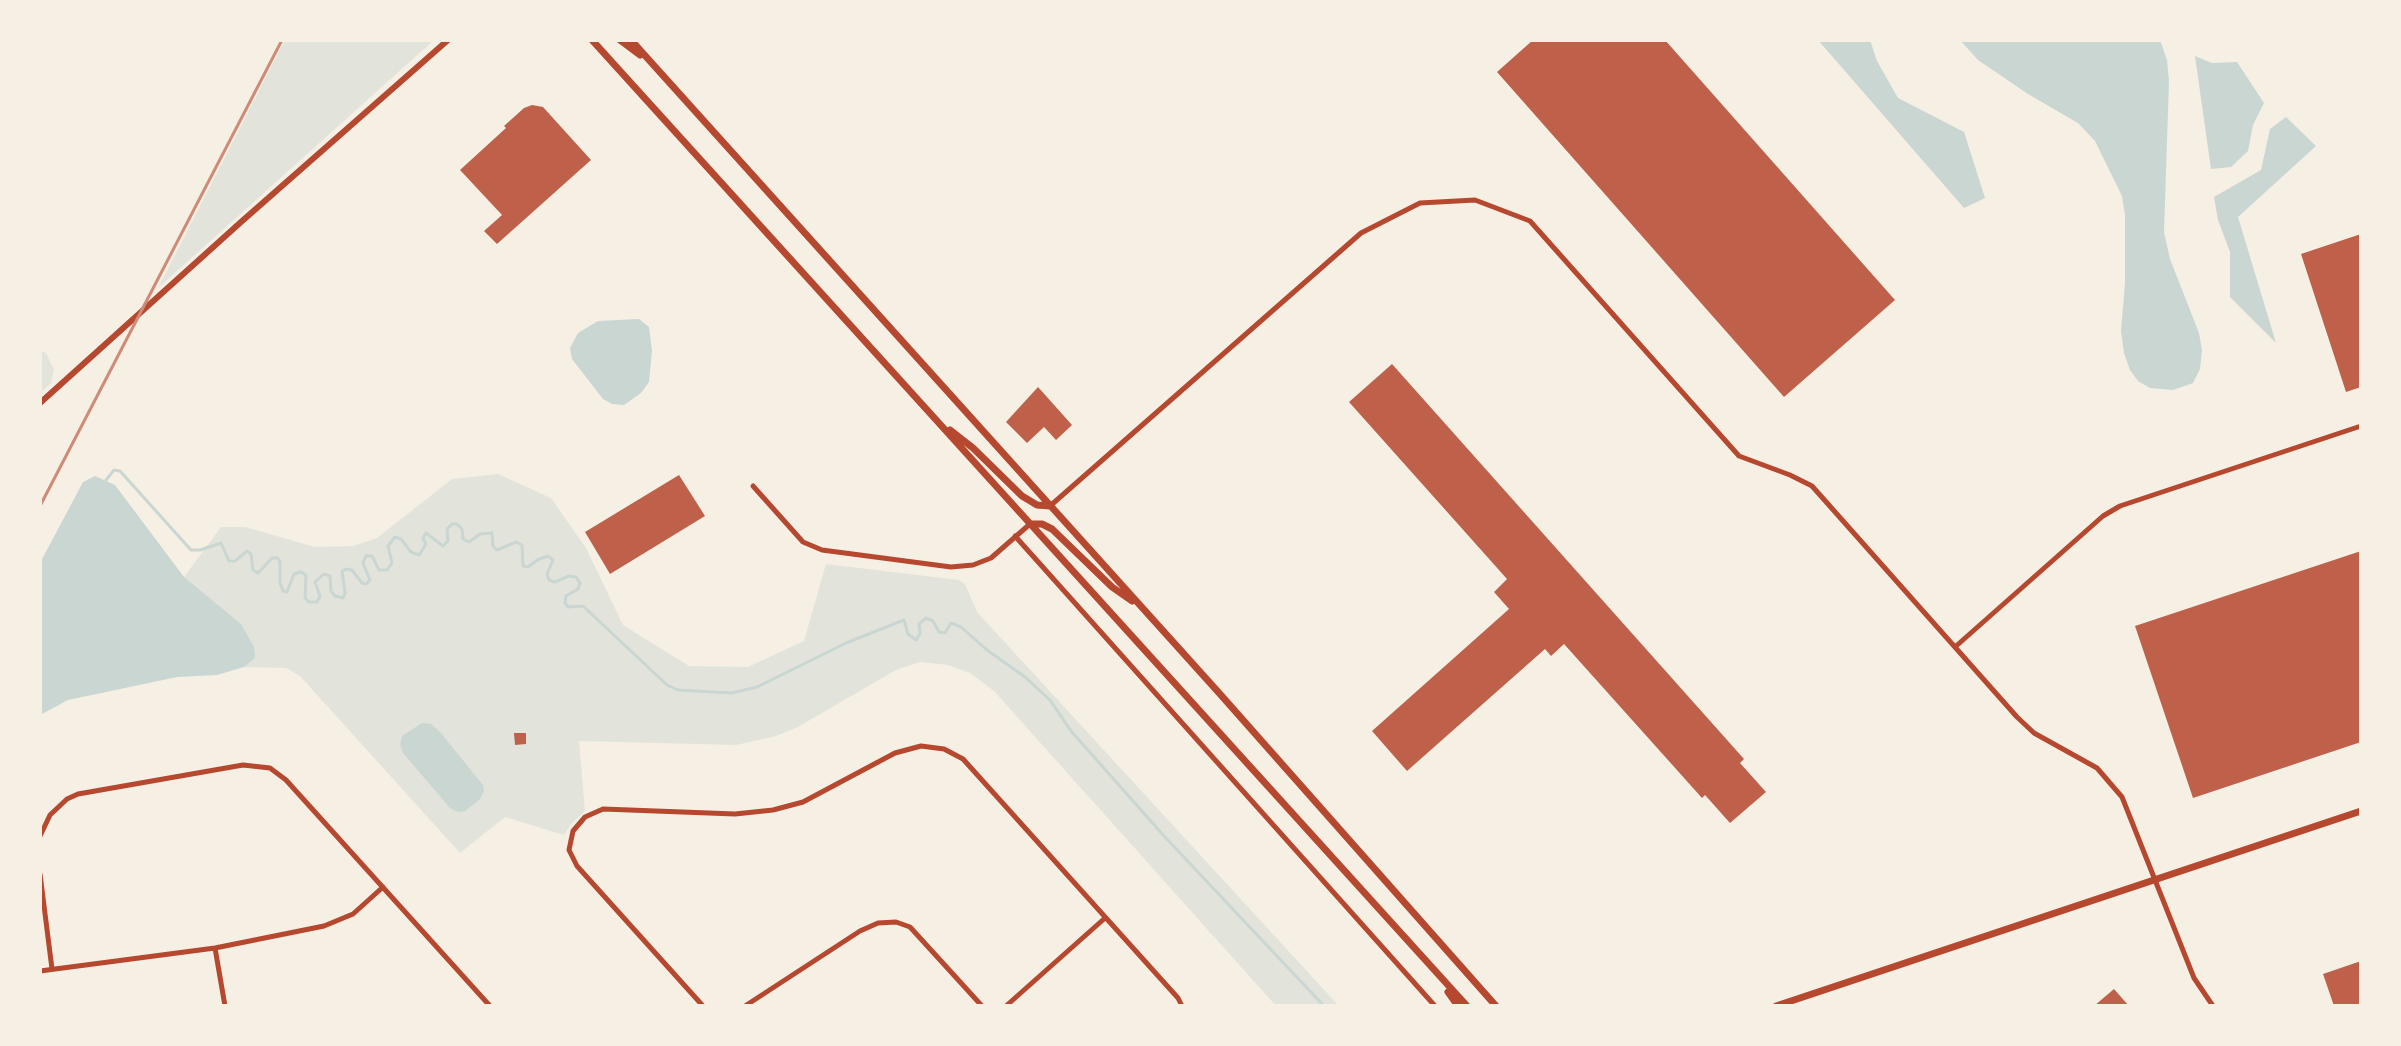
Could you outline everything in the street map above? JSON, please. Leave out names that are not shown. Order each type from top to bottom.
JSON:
[{"type":"main road","points":[[592,40],[1467,1006]]},
{"type":"main road","points":[[620,40],[651,63]]},
{"type":"main road","points":[[631,40],[1496,1006]]},
{"type":"main road","points":[[935,419],[973,448],[1022,496],[1037,505],[1050,506]]},
{"type":"main road","points":[[1030,524],[1042,524],[1052,529],[1112,587],[1146,612]]},
{"type":"main road","points":[[1776,1006],[2361,811]]},
{"type":"main road","points":[[1426,961],[1458,1006]]},
{"type":"street","points":[[40,403],[448,40]]},
{"type":"street","points":[[1050,506],[1361,233],[1420,203],[1475,200],[1530,221],[1739,456],[1812,486],[2017,717],[2034,733],[2097,768],[2122,797],[2194,978],[2213,1006]]},
{"type":"street","points":[[1955,647],[2103,516],[2120,506],[2361,426]]},
{"type":"street","points":[[753,486],[803,542],[822,550],[951,567],[973,565],[991,558],[1030,524]]},
{"type":"street","points":[[1015,536],[1435,1006]]},
{"type":"street","points":[[703,1006],[577,866],[569,850],[573,831],[585,817],[603,809],[735,814],[773,810],[803,802],[895,753],[921,746],[944,749],[963,759],[1182,1006]]},
{"type":"street","points":[[40,836],[58,806],[78,794],[250,764],[264,766],[276,772],[490,1006]]},
{"type":"street","points":[[40,874],[52,969]]},
{"type":"street","points":[[40,971],[215,948],[334,924],[353,914],[383,887]]},
{"type":"street","points":[[1006,1006],[1105,918]]},
{"type":"street","points":[[745,1006],[860,931],[878,923],[896,922],[910,927],[982,1006]]},
{"type":"street","points":[[215,948],[225,1006]]},
{"type":"shaded area","points":[[285,40],[434,40],[158,288]]},
{"type":"shaded area","points":[[1818,40],[1870,40],[1877,61],[1898,98],[1964,132],[1985,198],[1964,208]]},
{"type":"shaded area","points":[[1960,40],[2160,40],[2167,60],[2169,81],[2164,232],[2170,259],[2199,333],[2202,350],[2200,369],[2193,383],[2173,390],[2150,388],[2138,381],[2130,370],[2121,331],[2125,215],[2122,196],[2095,141],[2078,123],[1978,60]]},
{"type":"shaded area","points":[[2195,56],[2212,63],[2237,62],[2264,103],[2253,125],[2248,151],[2231,167],[2211,169]]},
{"type":"shaded area","points":[[2286,117],[2316,146],[2238,217],[2276,343],[2230,297],[2230,252],[2218,220],[2214,197],[2261,170],[2270,129]]},
{"type":"shaded area","points":[[639,319],[649,327],[652,351],[649,382],[641,393],[624,405],[612,404],[603,399],[572,359],[570,348],[578,333],[598,321]]},
{"type":"shaded area","points":[[40,350],[46,353],[54,370],[51,383],[40,393]]},
{"type":"shaded area","points":[[498,474],[551,498],[586,548],[623,625],[689,666],[748,667],[804,641],[826,564],[959,580],[965,584],[977,612],[1339,1006],[1276,1006],[994,691],[970,673],[948,665],[920,662],[896,670],[798,727],[776,736],[736,745],[579,741],[585,811],[564,835],[505,817],[460,853],[300,676],[286,668],[244,667],[255,658],[184,577],[221,527],[245,527],[315,547],[353,546],[377,538],[452,479]]},
{"type":"shaded area","points":[[95,476],[115,485],[184,577],[241,624],[254,647],[255,658],[244,667],[217,675],[177,677],[68,700],[40,715],[40,563],[83,482]]},
{"type":"shaded area","points":[[422,723],[431,724],[440,732],[483,785],[480,799],[465,811],[450,808],[403,753],[400,744],[402,736]]},
{"type":"building","points":[[1533,40],[1665,40],[1895,300],[1784,397],[1497,72]]},
{"type":"building","points":[[532,105],[543,107],[591,160],[497,244],[484,231],[502,215],[460,170],[506,128],[504,126]]},
{"type":"building","points":[[2361,234],[2361,387],[2346,392],[2301,254]]},
{"type":"building","points":[[1392,364],[1744,759],[1740,763],[1766,792],[1730,823],[1705,795],[1702,798],[1564,644],[1551,656],[1545,649],[1407,771],[1372,731],[1509,609],[1494,592],[1507,579],[1349,402]]},
{"type":"building","points":[[1038,387],[1072,425],[1056,440],[1044,427],[1027,443],[1006,422]]},
{"type":"building","points":[[679,475],[705,516],[610,574],[585,532]]},
{"type":"building","points":[[2361,551],[2361,742],[2193,798],[2135,626]]},
{"type":"building","points":[[514,733],[526,733],[526,744],[515,745]]},
{"type":"building","points":[[2361,961],[2361,1006],[2334,1006],[2323,974]]},
{"type":"building","points":[[2114,989],[2129,1006],[2094,1006]]},
{"type":"waterway","points":[[106,480],[114,470],[120,471],[191,550],[221,543],[229,561],[235,561],[247,551],[251,554],[253,570],[258,573],[272,558],[277,558],[280,561],[280,583],[283,591],[287,592],[294,574],[301,572],[306,575],[305,598],[309,602],[317,602],[320,596],[315,582],[324,574],[330,576],[331,591],[343,598],[342,571],[352,570],[366,584],[370,580],[363,563],[366,556],[372,556],[379,570],[387,570],[392,563],[388,546],[395,537],[419,555],[426,544],[423,538],[426,533],[443,546],[448,541],[447,529],[452,524],[462,529],[463,539],[469,542],[480,534],[492,533],[493,546],[497,550],[516,542],[522,545],[523,566],[528,567],[548,556],[553,560],[547,574],[549,580],[555,582],[569,576],[576,577],[580,583],[578,589],[566,596],[568,607],[583,606],[667,685],[678,690],[732,693],[757,687],[846,643],[904,620],[908,634],[916,640],[920,634],[919,624],[926,618],[933,621],[939,632],[945,633],[951,623],[961,627],[1050,700],[1071,731],[1164,836],[1324,1006]]},
{"type":"railway","points":[[40,506],[282,40]]}]
